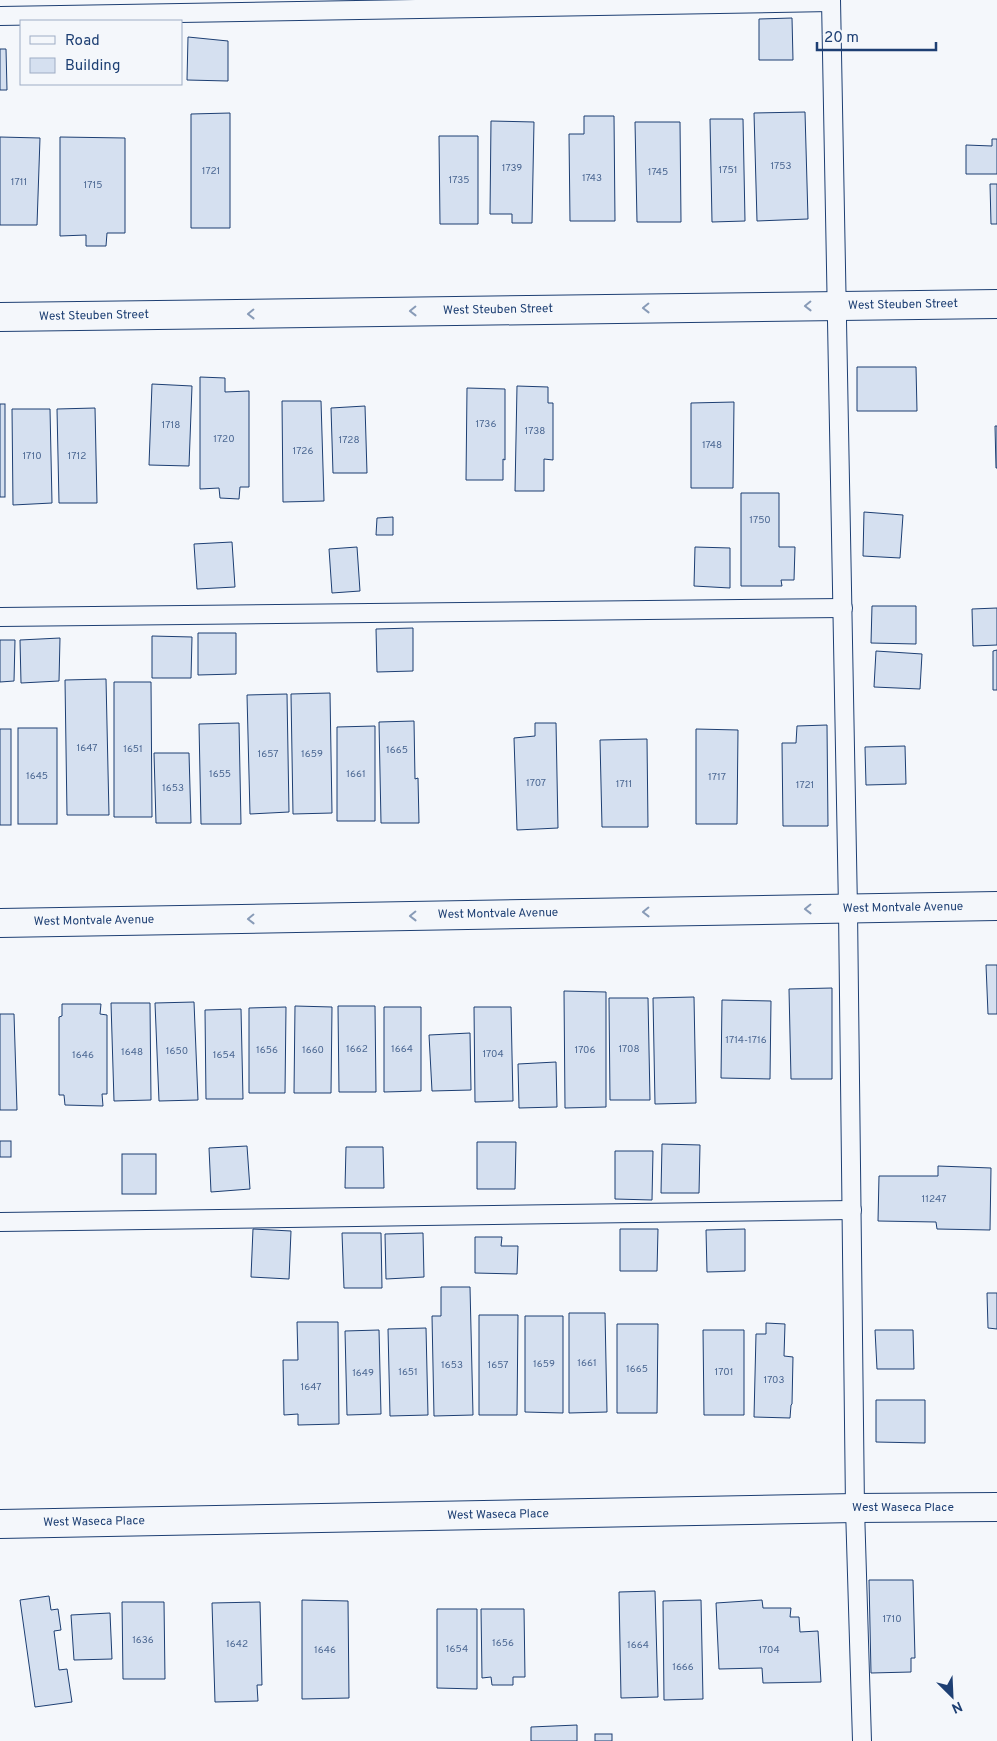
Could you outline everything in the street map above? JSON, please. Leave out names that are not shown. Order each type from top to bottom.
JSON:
[{"type":"street","name":"West Steuben Street","points":[[0,317],[997,304]]},
{"type":"street","name":"West Montvale Avenue","points":[[0,923],[997,906]]},
{"type":"street","name":"West Waseca Place","points":[[0,1524],[997,1507]]},
{"type":"lane","points":[[0,16],[832,1],[848,908],[855,1508],[862,1741]]},
{"type":"lane","points":[[0,617],[843,608]]},
{"type":"lane","points":[[0,1222],[852,1210]]},
{"type":"building","points":[[792,18],[793,60],[759,60],[759,19]]},
{"type":"building","points":[[188,37],[228,41],[228,81],[187,80]]},
{"type":"building","points":[[0,49],[6,49],[7,90],[0,90]]},
{"type":"building","points":[[805,112],[808,219],[757,221],[754,113]]},
{"type":"building","points":[[230,113],[230,228],[191,228],[191,114]]},
{"type":"building","points":[[584,116],[614,116],[615,221],[570,221],[569,134],[584,134]]},
{"type":"building","points":[[710,119],[743,119],[745,221],[712,222]]},
{"type":"building","points":[[491,121],[534,122],[532,223],[512,223],[512,214],[490,214]]},
{"type":"building","points":[[635,122],[680,122],[681,222],[637,222]]},
{"type":"building","points":[[439,136],[478,136],[478,224],[440,224]]},
{"type":"building","points":[[0,137],[40,138],[37,225],[0,225]]},
{"type":"building","points":[[60,137],[125,138],[125,233],[107,233],[106,246],[86,246],[86,235],[60,236]]},
{"type":"building","points":[[992,139],[997,139],[997,174],[966,174],[966,145],[992,146]]},
{"type":"building","points":[[990,184],[997,184],[997,224],[991,224]]},
{"type":"building","points":[[857,367],[916,367],[917,411],[857,411]]},
{"type":"building","points":[[200,377],[225,378],[225,392],[249,391],[249,487],[240,487],[239,499],[220,498],[219,488],[200,489]]},
{"type":"building","points":[[152,384],[192,386],[189,466],[149,465]]},
{"type":"building","points":[[517,386],[548,387],[548,403],[553,403],[553,460],[544,459],[544,491],[515,491]]},
{"type":"building","points":[[467,388],[505,389],[505,460],[503,459],[503,480],[466,480]]},
{"type":"building","points":[[282,401],[321,401],[324,501],[283,502]]},
{"type":"building","points":[[734,402],[733,488],[691,488],[691,403]]},
{"type":"building","points":[[0,404],[5,404],[5,497],[0,497]]},
{"type":"building","points":[[365,406],[367,473],[333,473],[331,408]]},
{"type":"building","points":[[95,408],[97,503],[59,503],[57,409]]},
{"type":"building","points":[[12,409],[50,409],[52,503],[13,505]]},
{"type":"building","points":[[995,426],[997,426],[997,468],[996,468]]},
{"type":"building","points":[[741,493],[779,493],[779,547],[795,547],[794,580],[781,580],[782,586],[741,586]]},
{"type":"building","points":[[864,512],[903,515],[900,558],[863,556]]},
{"type":"building","points":[[393,517],[393,535],[376,535],[377,518]]},
{"type":"building","points":[[232,542],[235,587],[197,589],[194,544]]},
{"type":"building","points":[[357,547],[360,591],[332,593],[329,549]]},
{"type":"building","points":[[695,547],[730,548],[730,588],[694,586]]},
{"type":"building","points":[[872,606],[916,606],[916,644],[871,643]]},
{"type":"building","points":[[997,608],[997,645],[973,646],[972,609]]},
{"type":"building","points":[[413,628],[413,671],[377,672],[376,629]]},
{"type":"building","points":[[198,633],[236,633],[236,674],[198,675]]},
{"type":"building","points":[[152,636],[192,637],[191,678],[152,678]]},
{"type":"building","points":[[60,638],[59,681],[21,683],[20,640]]},
{"type":"building","points":[[0,640],[15,640],[14,681],[0,682]]},
{"type":"building","points":[[997,650],[997,690],[993,690],[993,651]]},
{"type":"building","points":[[876,651],[922,654],[920,689],[874,687]]},
{"type":"building","points":[[106,679],[109,815],[67,815],[65,680]]},
{"type":"building","points":[[114,682],[151,682],[152,817],[114,817]]},
{"type":"building","points":[[330,693],[332,813],[293,814],[291,694]]},
{"type":"building","points":[[287,694],[289,812],[250,814],[247,695]]},
{"type":"building","points":[[414,721],[415,779],[418,778],[419,823],[381,823],[379,722]]},
{"type":"building","points":[[239,723],[241,824],[201,824],[199,724]]},
{"type":"building","points":[[535,723],[556,723],[558,828],[517,830],[514,738],[535,736]]},
{"type":"building","points":[[827,725],[828,826],[783,826],[782,743],[796,743],[797,726]]},
{"type":"building","points":[[375,726],[375,821],[337,821],[337,727]]},
{"type":"building","points":[[18,728],[57,728],[57,824],[18,824]]},
{"type":"building","points":[[0,729],[11,729],[11,825],[0,825]]},
{"type":"building","points":[[696,729],[738,730],[737,824],[696,824]]},
{"type":"building","points":[[647,739],[648,827],[602,827],[600,740]]},
{"type":"building","points":[[905,746],[906,784],[866,785],[865,747]]},
{"type":"building","points":[[154,753],[189,753],[191,823],[156,823]]},
{"type":"building","points":[[986,965],[997,965],[997,1014],[988,1014]]},
{"type":"building","points":[[832,988],[832,1079],[791,1079],[789,989]]},
{"type":"building","points":[[564,991],[606,992],[606,1107],[565,1108]]},
{"type":"building","points":[[694,997],[696,1103],[655,1104],[653,998]]},
{"type":"building","points":[[609,998],[648,998],[650,1100],[610,1100]]},
{"type":"building","points":[[722,1000],[771,1001],[770,1079],[721,1078]]},
{"type":"building","points":[[194,1002],[198,1100],[159,1101],[155,1003]]},
{"type":"building","points":[[111,1003],[150,1003],[151,1100],[114,1101]]},
{"type":"building","points":[[62,1004],[101,1004],[100,1014],[107,1015],[107,1094],[102,1094],[103,1106],[65,1105],[64,1095],[59,1095],[59,1017],[62,1016]]},
{"type":"building","points":[[295,1006],[332,1007],[331,1093],[294,1093]]},
{"type":"building","points":[[338,1006],[375,1006],[376,1092],[339,1092]]},
{"type":"building","points":[[286,1007],[285,1093],[249,1093],[249,1008]]},
{"type":"building","points":[[384,1007],[421,1007],[421,1091],[384,1092]]},
{"type":"building","points":[[474,1007],[511,1007],[513,1101],[475,1102]]},
{"type":"building","points":[[241,1009],[243,1099],[206,1099],[205,1010]]},
{"type":"building","points":[[0,1014],[14,1014],[17,1110],[0,1110]]},
{"type":"building","points":[[470,1033],[471,1090],[432,1091],[429,1035]]},
{"type":"building","points":[[556,1062],[557,1107],[519,1108],[518,1064]]},
{"type":"building","points":[[0,1141],[11,1141],[11,1157],[0,1157]]},
{"type":"building","points":[[477,1142],[516,1142],[515,1189],[477,1189]]},
{"type":"building","points":[[662,1144],[700,1145],[699,1193],[661,1193]]},
{"type":"building","points":[[247,1146],[250,1189],[211,1192],[209,1148]]},
{"type":"building","points":[[346,1147],[383,1147],[384,1188],[345,1188]]},
{"type":"building","points":[[615,1151],[653,1151],[652,1200],[615,1199]]},
{"type":"building","points":[[122,1154],[156,1154],[156,1194],[122,1194]]},
{"type":"building","points":[[938,1166],[991,1168],[990,1230],[937,1229],[936,1222],[878,1221],[879,1176],[938,1176]]},
{"type":"building","points":[[253,1229],[291,1231],[289,1279],[251,1277]]},
{"type":"building","points":[[620,1229],[658,1229],[657,1271],[620,1271]]},
{"type":"building","points":[[745,1229],[745,1271],[707,1272],[706,1230]]},
{"type":"building","points":[[342,1233],[381,1233],[382,1288],[344,1288]]},
{"type":"building","points":[[423,1233],[424,1277],[386,1279],[385,1234]]},
{"type":"building","points":[[475,1237],[502,1237],[501,1246],[518,1246],[517,1274],[475,1273]]},
{"type":"building","points":[[441,1287],[470,1287],[473,1415],[434,1416],[432,1316],[441,1316]]},
{"type":"building","points":[[987,1293],[997,1293],[997,1329],[988,1328]]},
{"type":"building","points":[[569,1313],[605,1313],[607,1412],[569,1413]]},
{"type":"building","points":[[479,1315],[518,1315],[517,1415],[479,1415]]},
{"type":"building","points":[[525,1316],[563,1316],[563,1413],[525,1412]]},
{"type":"building","points":[[297,1322],[338,1322],[339,1424],[298,1425],[298,1414],[284,1415],[283,1360],[298,1360]]},
{"type":"building","points":[[766,1323],[785,1324],[784,1356],[793,1357],[790,1418],[754,1417],[756,1334],[766,1334]]},
{"type":"building","points":[[617,1324],[658,1324],[657,1413],[617,1413]]},
{"type":"building","points":[[426,1328],[428,1415],[390,1416],[388,1329]]},
{"type":"building","points":[[379,1330],[381,1414],[347,1415],[345,1331]]},
{"type":"building","points":[[703,1330],[744,1330],[744,1415],[704,1415]]},
{"type":"building","points":[[875,1330],[913,1330],[914,1369],[877,1369]]},
{"type":"building","points":[[876,1400],[925,1400],[925,1443],[876,1442]]},
{"type":"building","points":[[869,1580],[913,1580],[915,1658],[911,1658],[911,1672],[871,1673]]},
{"type":"building","points":[[655,1591],[658,1697],[621,1698],[619,1592]]},
{"type":"building","points":[[49,1596],[51,1610],[58,1609],[61,1630],[54,1631],[59,1670],[67,1669],[72,1702],[35,1707],[20,1600]]},
{"type":"building","points":[[302,1600],[348,1601],[349,1698],[302,1699]]},
{"type":"building","points":[[701,1600],[703,1699],[664,1700],[663,1601]]},
{"type":"building","points":[[762,1600],[763,1608],[791,1608],[790,1617],[799,1617],[800,1632],[818,1631],[821,1682],[763,1683],[762,1668],[719,1669],[716,1603]]},
{"type":"building","points":[[122,1602],[164,1602],[165,1679],[123,1679]]},
{"type":"building","points":[[260,1602],[262,1685],[257,1685],[258,1701],[215,1702],[212,1603]]},
{"type":"building","points":[[437,1609],[477,1609],[477,1689],[437,1688]]},
{"type":"building","points":[[481,1609],[524,1609],[525,1677],[513,1677],[513,1685],[492,1685],[491,1677],[482,1678]]},
{"type":"building","points":[[110,1613],[112,1659],[74,1660],[71,1615]]},
{"type":"building","points":[[577,1725],[577,1741],[531,1741],[531,1727]]},
{"type":"building","points":[[595,1734],[612,1734],[612,1741],[595,1741]]}]
